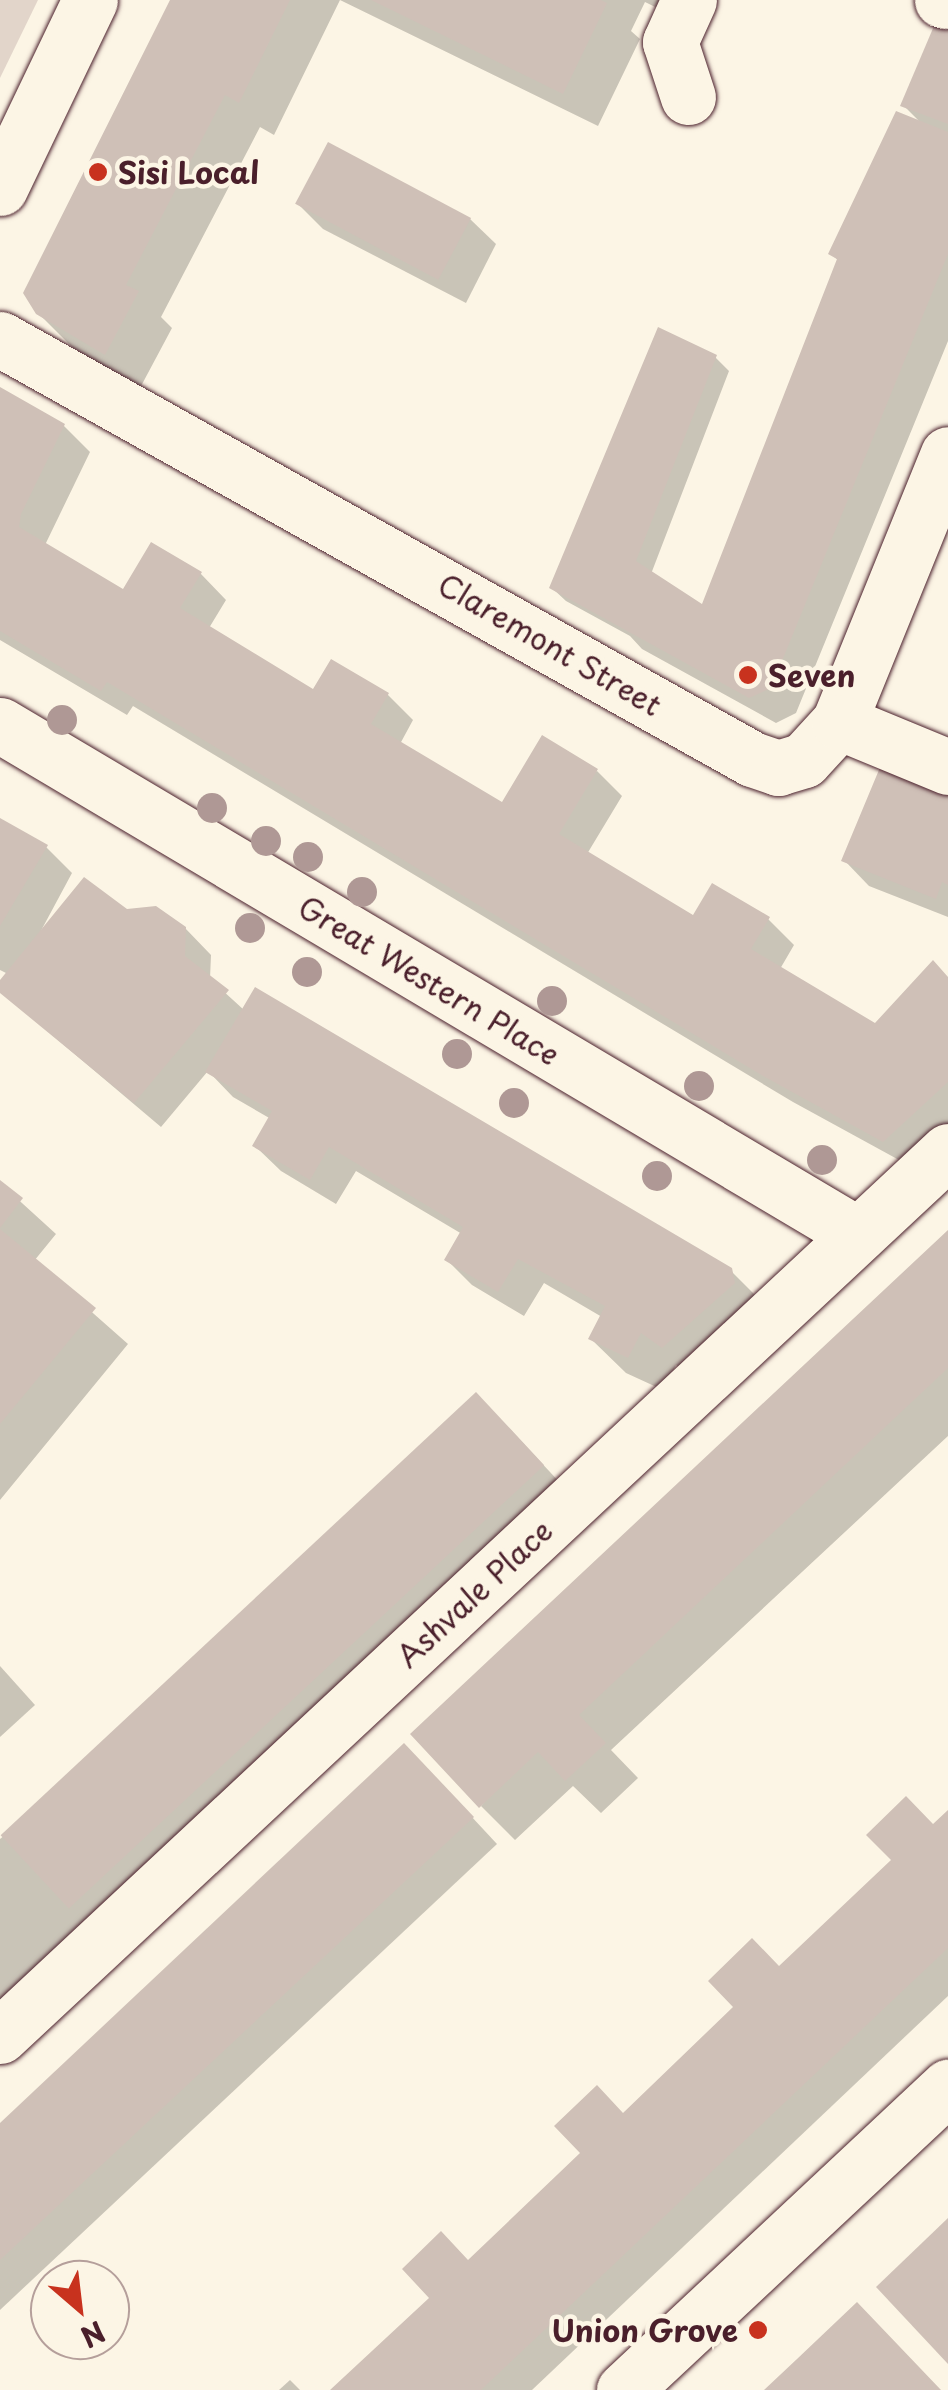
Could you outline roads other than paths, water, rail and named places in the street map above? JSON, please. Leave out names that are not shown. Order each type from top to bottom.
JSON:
[{"type":"street","points":[[0,188],[90,0]]},
{"type":"street","points":[[688,97],[670,42],[689,0]]},
{"type":"street","name":"Claremont Street","points":[[0,339],[752,759],[778,768],[804,760],[840,722],[948,454]]},
{"type":"street","points":[[840,722],[948,767]]},
{"type":"street","name":"Great Western Place","points":[[0,725],[858,1234]]},
{"type":"street","name":"Ashvale Place","points":[[0,2036],[948,1151]]},
{"type":"street","points":[[624,2390],[948,2087]]},
{"type":"place","name":"Sisi Local","points":[[98,172]]},
{"type":"place","name":"Seven","points":[[748,675]]},
{"type":"place","name":"Union Grove","points":[[758,2330]]}]
